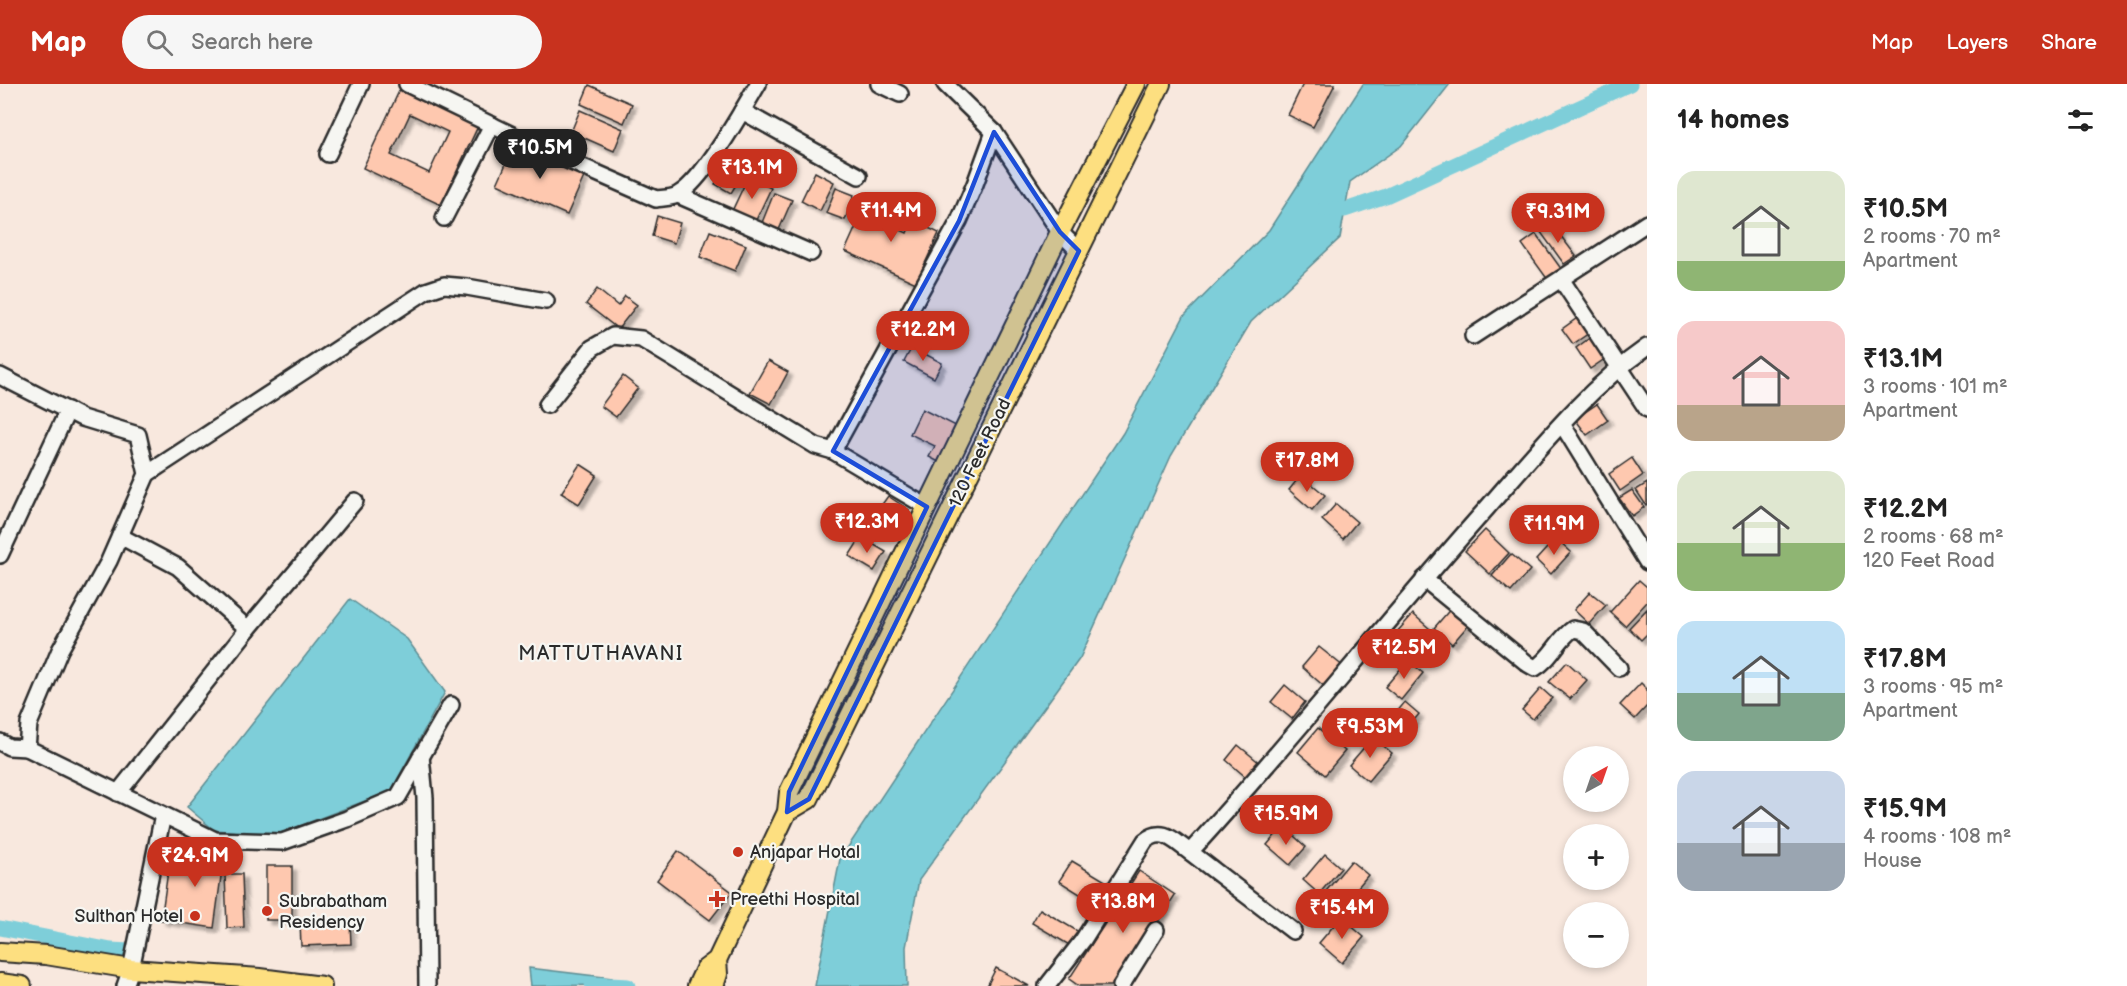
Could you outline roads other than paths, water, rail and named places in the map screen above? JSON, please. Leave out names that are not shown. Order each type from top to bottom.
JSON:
[{"type":"main road","name":"120 Feet Road","points":[[788,812],[809,799],[1161,84]]},
{"type":"main road","name":"120 Feet Road","points":[[697,986],[705,969],[717,960],[788,812],[789,792],[1130,88]]},
{"type":"main road","points":[[0,952],[46,955],[128,977],[260,978],[322,986]]},
{"type":"main road","name":"120 Feet Road","points":[[714,986],[718,974],[717,960]]},
{"type":"main road","points":[[0,982],[22,986]]},
{"type":"street","points":[[327,154],[361,84]]},
{"type":"street","points":[[407,84],[656,199],[678,195],[697,178],[758,84]]},
{"type":"street","points":[[879,84],[900,94]]},
{"type":"street","points":[[945,84],[994,132],[1060,232],[1079,251]]},
{"type":"street","points":[[742,111],[859,176]]},
{"type":"street","points":[[444,218],[492,125]]},
{"type":"street","points":[[833,451],[959,221],[994,132]]},
{"type":"street","points":[[678,195],[811,253]]},
{"type":"street","points":[[1473,336],[1647,223]]},
{"type":"street","points":[[1561,279],[1647,409]]},
{"type":"street","points":[[27,748],[29,724],[60,650],[109,561],[147,474],[426,291],[444,285],[467,286],[546,301]]},
{"type":"street","points":[[548,405],[591,348],[613,336],[641,339],[816,446],[833,451],[927,507]]},
{"type":"street","points":[[1190,852],[1252,784],[1424,579],[1562,424],[1618,367],[1647,347]]},
{"type":"street","points":[[0,376],[82,417],[138,435],[147,474]]},
{"type":"street","points":[[1,551],[68,410]]},
{"type":"street","points":[[1562,424],[1647,561]]},
{"type":"street","points":[[118,793],[248,629],[355,501]]},
{"type":"street","points":[[120,536],[178,567],[248,629]]},
{"type":"street","points":[[1424,579],[1535,668],[1573,628],[1583,631],[1619,668]]},
{"type":"street","points":[[0,742],[9,747],[27,748],[215,840],[282,842],[347,819],[398,796],[451,705]]},
{"type":"street","points":[[421,756],[425,798],[427,986]]},
{"type":"street","points":[[128,977],[163,815]]},
{"type":"street","points":[[1047,986],[1083,939],[1145,841],[1152,835],[1164,834],[1293,932]]},
{"type":"street","points":[[1121,986],[1156,930]]},
{"type":"water","points":[[1363,84],[1450,84],[1401,146],[1350,182],[1340,238],[1251,322],[1171,456],[1080,658],[919,880],[906,947],[907,986],[815,986],[840,859],[1123,433],[1184,316],[1269,230]]},
{"type":"water","points":[[350,599],[407,639],[445,692],[391,791],[276,835],[214,830],[187,807]]},
{"type":"water","points":[[529,968],[612,978],[612,985],[531,986]]},
{"type":"waterway","points":[[1324,209],[1345,210],[1386,196],[1630,84]]},
{"type":"waterway","points":[[0,928],[111,950],[129,951]]},
{"type":"waterway","points":[[592,984],[628,986]]},
{"type":"place","name":"Anjapar Hotal","points":[[738,852]]},
{"type":"place","name":"Preethi Hospital","points":[[717,899]]},
{"type":"place","name":"Subrabatham Residency","points":[[267,911]]},
{"type":"place","name":"Sulthan Hotel","points":[[195,916]]},
{"type":"district","name":"MATTUTHAVANI","points":[[601,654]]}]
